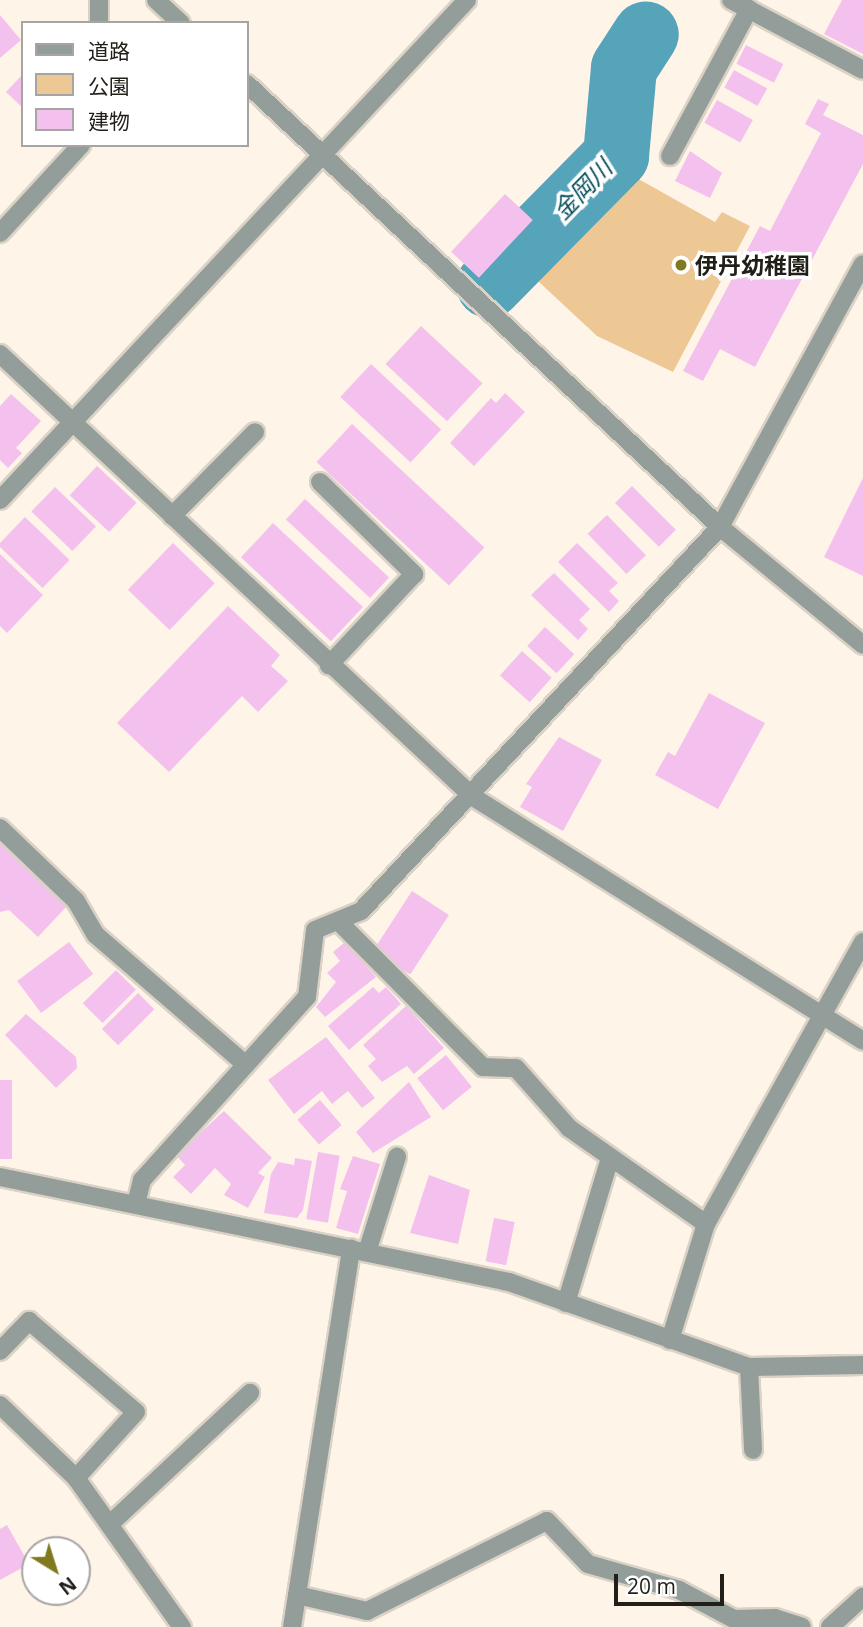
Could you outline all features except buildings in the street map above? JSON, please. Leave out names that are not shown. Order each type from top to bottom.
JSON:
[{"type":"street","points":[[99,0],[99,21]]},
{"type":"street","points":[[156,0],[179,21]]},
{"type":"street","points":[[0,500],[467,0]]},
{"type":"street","points":[[731,0],[863,70]]},
{"type":"street","points":[[670,156],[749,9]]},
{"type":"street","points":[[248,85],[719,527],[863,645]]},
{"type":"street","points":[[0,233],[78,147]]},
{"type":"street","points":[[136,1204],[142,1180],[307,996],[315,930],[341,924],[473,797],[719,527],[863,264]]},
{"type":"street","points":[[0,354],[473,797],[863,1041]]},
{"type":"street","points":[[172,516],[255,432]]},
{"type":"street","points":[[320,482],[414,573],[328,664]]},
{"type":"street","points":[[0,828],[76,901],[96,935],[246,1065]]},
{"type":"street","points":[[341,924],[438,1028],[482,1067],[516,1068],[569,1128],[706,1224]]},
{"type":"street","points":[[670,1339],[706,1224],[863,942]]},
{"type":"street","points":[[292,1627],[359,1250],[397,1157]]},
{"type":"street","points":[[566,1303],[610,1158]]},
{"type":"street","points":[[0,1177],[509,1282],[748,1367],[863,1364]]},
{"type":"street","points":[[0,1351],[29,1321],[136,1412],[76,1478]]},
{"type":"street","points":[[748,1367],[753,1450]]},
{"type":"street","points":[[110,1524],[250,1393]]},
{"type":"street","points":[[0,1405],[76,1478],[182,1627]]},
{"type":"street","points":[[297,1595],[367,1611],[547,1521],[588,1564],[679,1590],[734,1619],[775,1618],[802,1627]]},
{"type":"street","points":[[830,1627],[863,1597]]},
{"type":"green space","points":[[619,168],[715,222],[722,212],[750,226],[673,372],[597,336],[524,268]]},
{"type":"waterway","name":"金岡川","points":[[489,285],[616,156],[624,68],[646,34]]},
{"type":"place","name":"伊丹幼稚園","points":[[681,265]]}]
